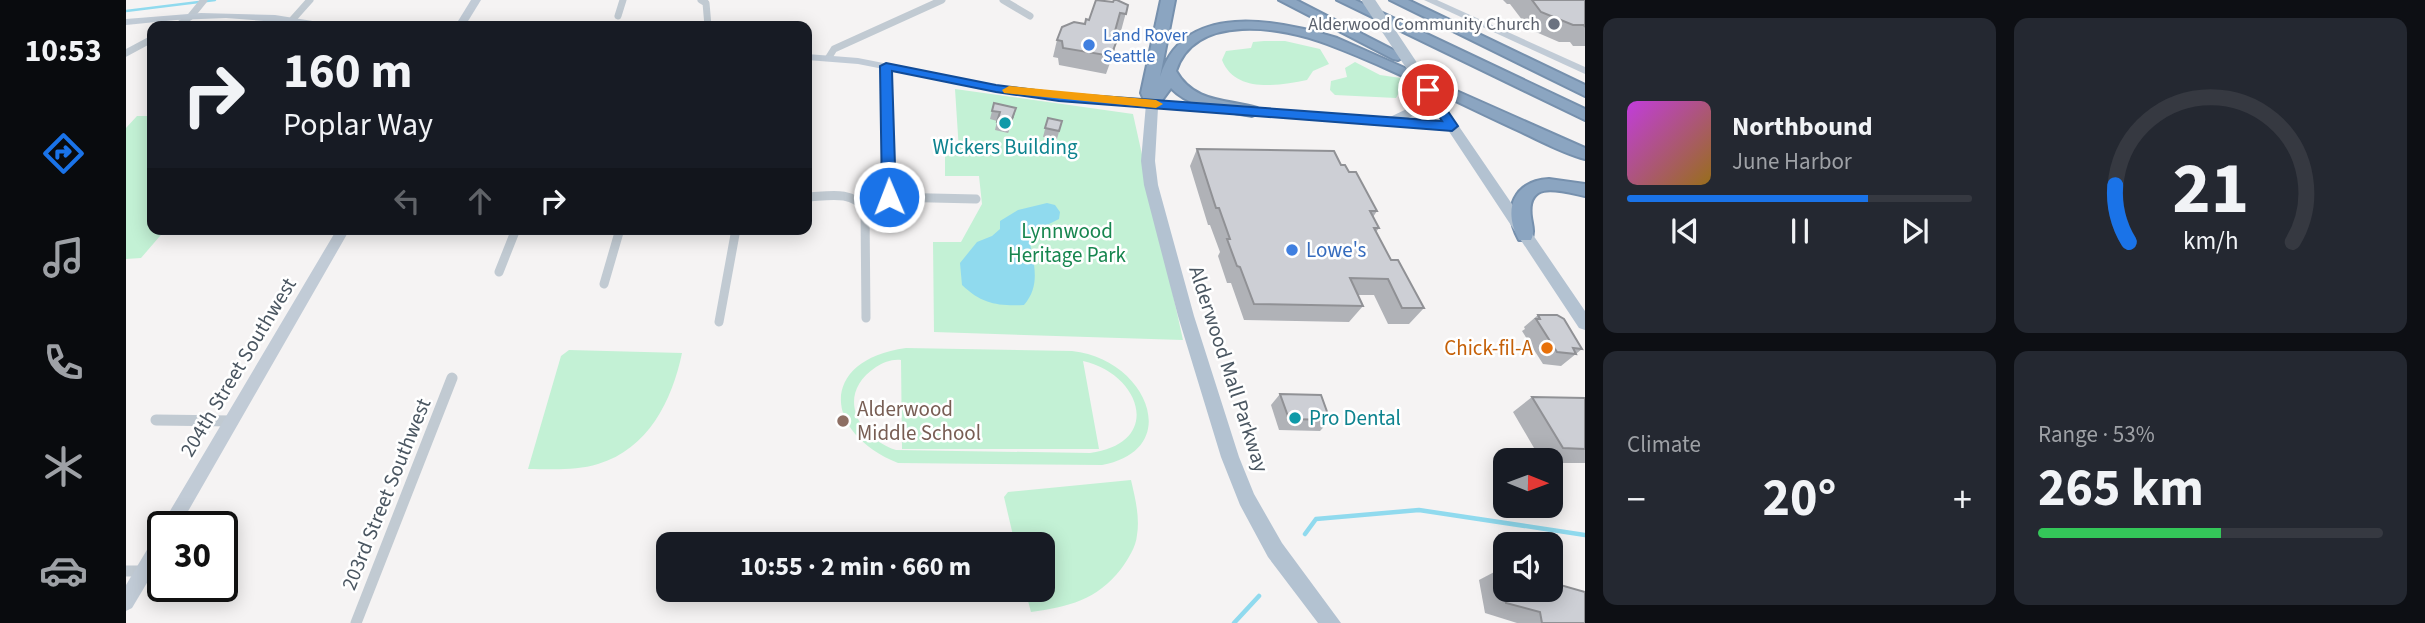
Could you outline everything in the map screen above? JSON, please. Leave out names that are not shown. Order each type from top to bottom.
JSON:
[{"type":"highway","points":[[1168,0],[1149,93],[1152,104],[1163,93],[1174,57],[1193,40],[1216,30],[1257,26],[1296,30],[1358,52],[1585,152]]},
{"type":"highway","points":[[1286,0],[1585,152]]},
{"type":"highway","points":[[1344,0],[1585,115]]},
{"type":"highway","points":[[1369,0],[1585,101]]},
{"type":"highway","points":[[1396,0],[1585,91]]},
{"type":"highway","points":[[1170,72],[1175,86],[1191,97],[1252,111]]},
{"type":"highway","points":[[1525,235],[1522,203],[1523,195],[1529,190],[1558,185],[1585,190]]},
{"type":"main road","points":[[463,21],[476,0]]},
{"type":"main road","points":[[1369,0],[1585,324]]},
{"type":"main road","points":[[1429,0],[1585,71]]},
{"type":"main road","points":[[126,22],[191,16],[302,21]]},
{"type":"main road","points":[[812,57],[886,66],[1005,90],[1152,104],[1452,126]]},
{"type":"main road","points":[[1375,120],[1408,115],[1420,108],[1428,90]]},
{"type":"main road","name":"Alderwood Mall Parkway","points":[[1152,104],[1148,161],[1151,185],[1186,316],[1230,457],[1275,550],[1331,623]]},
{"type":"main road","name":"204th Street Southwest","points":[[179,511],[340,235]]},
{"type":"main road","points":[[126,602],[135,571],[147,557]]},
{"type":"street","points":[[184,21],[204,0]]},
{"type":"street","points":[[293,19],[310,0]]},
{"type":"street","points":[[618,16],[623,0]]},
{"type":"street","points":[[829,57],[834,49],[942,0]]},
{"type":"street","points":[[1003,0],[1030,16]]},
{"type":"street","points":[[703,1],[707,21]]},
{"type":"street","points":[[126,53],[147,42]]},
{"type":"street","points":[[886,66],[889,197],[976,199]]},
{"type":"street","points":[[812,197],[848,197],[859,200],[864,209],[866,318]]},
{"type":"street","points":[[499,272],[514,235]]},
{"type":"street","points":[[604,284],[618,235]]},
{"type":"street","points":[[719,322],[735,235]]},
{"type":"street","name":"203rd Street Southwest","points":[[356,623],[452,378]]},
{"type":"street","points":[[156,419],[232,421]]},
{"type":"green space","points":[[1285,41],[1320,49],[1329,64],[1313,71],[1307,80],[1270,85],[1247,82],[1228,71],[1222,60],[1226,51],[1251,48],[1253,42]]},
{"type":"green space","points":[[1355,62],[1380,75],[1408,79],[1410,83],[1404,83],[1396,98],[1335,95],[1330,90],[1331,81],[1347,77],[1345,68]]},
{"type":"green space","name":"Lynnwood Heritage Park","points":[[955,89],[1133,114],[1183,340],[934,332],[933,242],[961,242],[982,204],[979,176],[945,176],[945,152],[959,151]]},
{"type":"green space","points":[[137,116],[147,116],[147,235],[161,235],[141,258],[126,259],[126,128]]},
{"type":"green space","points":[[906,348],[1072,351],[1098,357],[1119,370],[1136,386],[1146,405],[1149,424],[1143,441],[1128,456],[1102,465],[898,463],[873,450],[855,434],[844,416],[841,398],[845,381],[857,367],[878,355]],"holes":[[[891,360],[901,360],[902,449],[1099,449],[1083,361],[1103,368],[1119,379],[1130,393],[1136,408],[1136,423],[1128,436],[1113,447],[1090,453],[896,450],[882,444],[862,425],[854,402],[856,390],[863,378],[876,367]]]},
{"type":"green space","points":[[569,350],[682,353],[678,371],[664,405],[644,435],[631,447],[616,457],[581,468],[528,469],[561,356]]},
{"type":"green space","points":[[1131,480],[1138,528],[1129,557],[1112,580],[1092,595],[1057,608],[1031,612],[1028,602],[1055,602],[1055,532],[1012,532],[1004,497],[1008,492]]},
{"type":"water","points":[[1047,203],[1055,205],[1060,212],[1059,219],[1037,230],[1029,238],[1035,281],[1030,297],[1024,305],[1006,305],[983,300],[962,285],[960,263],[977,242],[992,236],[1000,229],[1000,221],[1018,210]]},
{"type":"building","points":[[1096,0],[1117,0],[1128,5],[1126,14],[1120,13],[1115,31],[1120,32],[1111,56],[1063,48],[1062,41],[1057,40],[1062,27],[1074,22],[1085,24]]},
{"type":"building","points":[[1532,0],[1585,0],[1585,27],[1541,12]]},
{"type":"building","points":[[994,103],[1016,108],[1010,124],[997,122],[1000,112],[992,111]]},
{"type":"building","points":[[1048,118],[1062,121],[1059,131],[1045,128]]},
{"type":"building","name":"Lowe's","points":[[1197,149],[1334,151],[1341,165],[1345,165],[1349,172],[1356,172],[1377,211],[1370,211],[1379,228],[1374,228],[1391,260],[1398,260],[1424,308],[1402,308],[1388,279],[1350,278],[1363,306],[1254,304],[1227,239],[1230,239],[1219,208],[1216,208]]},
{"type":"building","points":[[1538,315],[1557,315],[1564,319],[1582,349],[1573,348],[1576,354],[1557,352],[1536,319],[1540,319]]},
{"type":"building","points":[[1280,394],[1321,395],[1330,420],[1289,419]]},
{"type":"building","points":[[1532,397],[1585,398],[1585,449],[1563,448]]},
{"type":"building","points":[[1563,586],[1585,592],[1585,623],[1542,623],[1540,612],[1506,603],[1563,602]]},
{"type":"waterway","points":[[126,11],[215,0]]},
{"type":"waterway","points":[[1305,534],[1316,519],[1419,510],[1585,535]]},
{"type":"waterway","points":[[1234,623],[1259,596]]},
{"type":"slow traffic","points":[[1009,90],[1059,97],[1156,104]]},
{"type":"place","name":"Alderwood Community Church","points":[[1554,24]]},
{"type":"place","name":"Land Rover Seattle","points":[[1089,45]]},
{"type":"place","name":"Wickers Building","points":[[1005,123]]},
{"type":"place","name":"Lowe's","points":[[1292,250]]},
{"type":"place","name":"Chick-fil-A","points":[[1547,348]]},
{"type":"place","name":"Pro Dental","points":[[1295,418]]},
{"type":"place","name":"Alderwood Middle School","points":[[843,421]]},
{"type":"route","points":[[889,197],[886,66],[937,78],[1059,97],[1452,126],[1428,90]]}]
